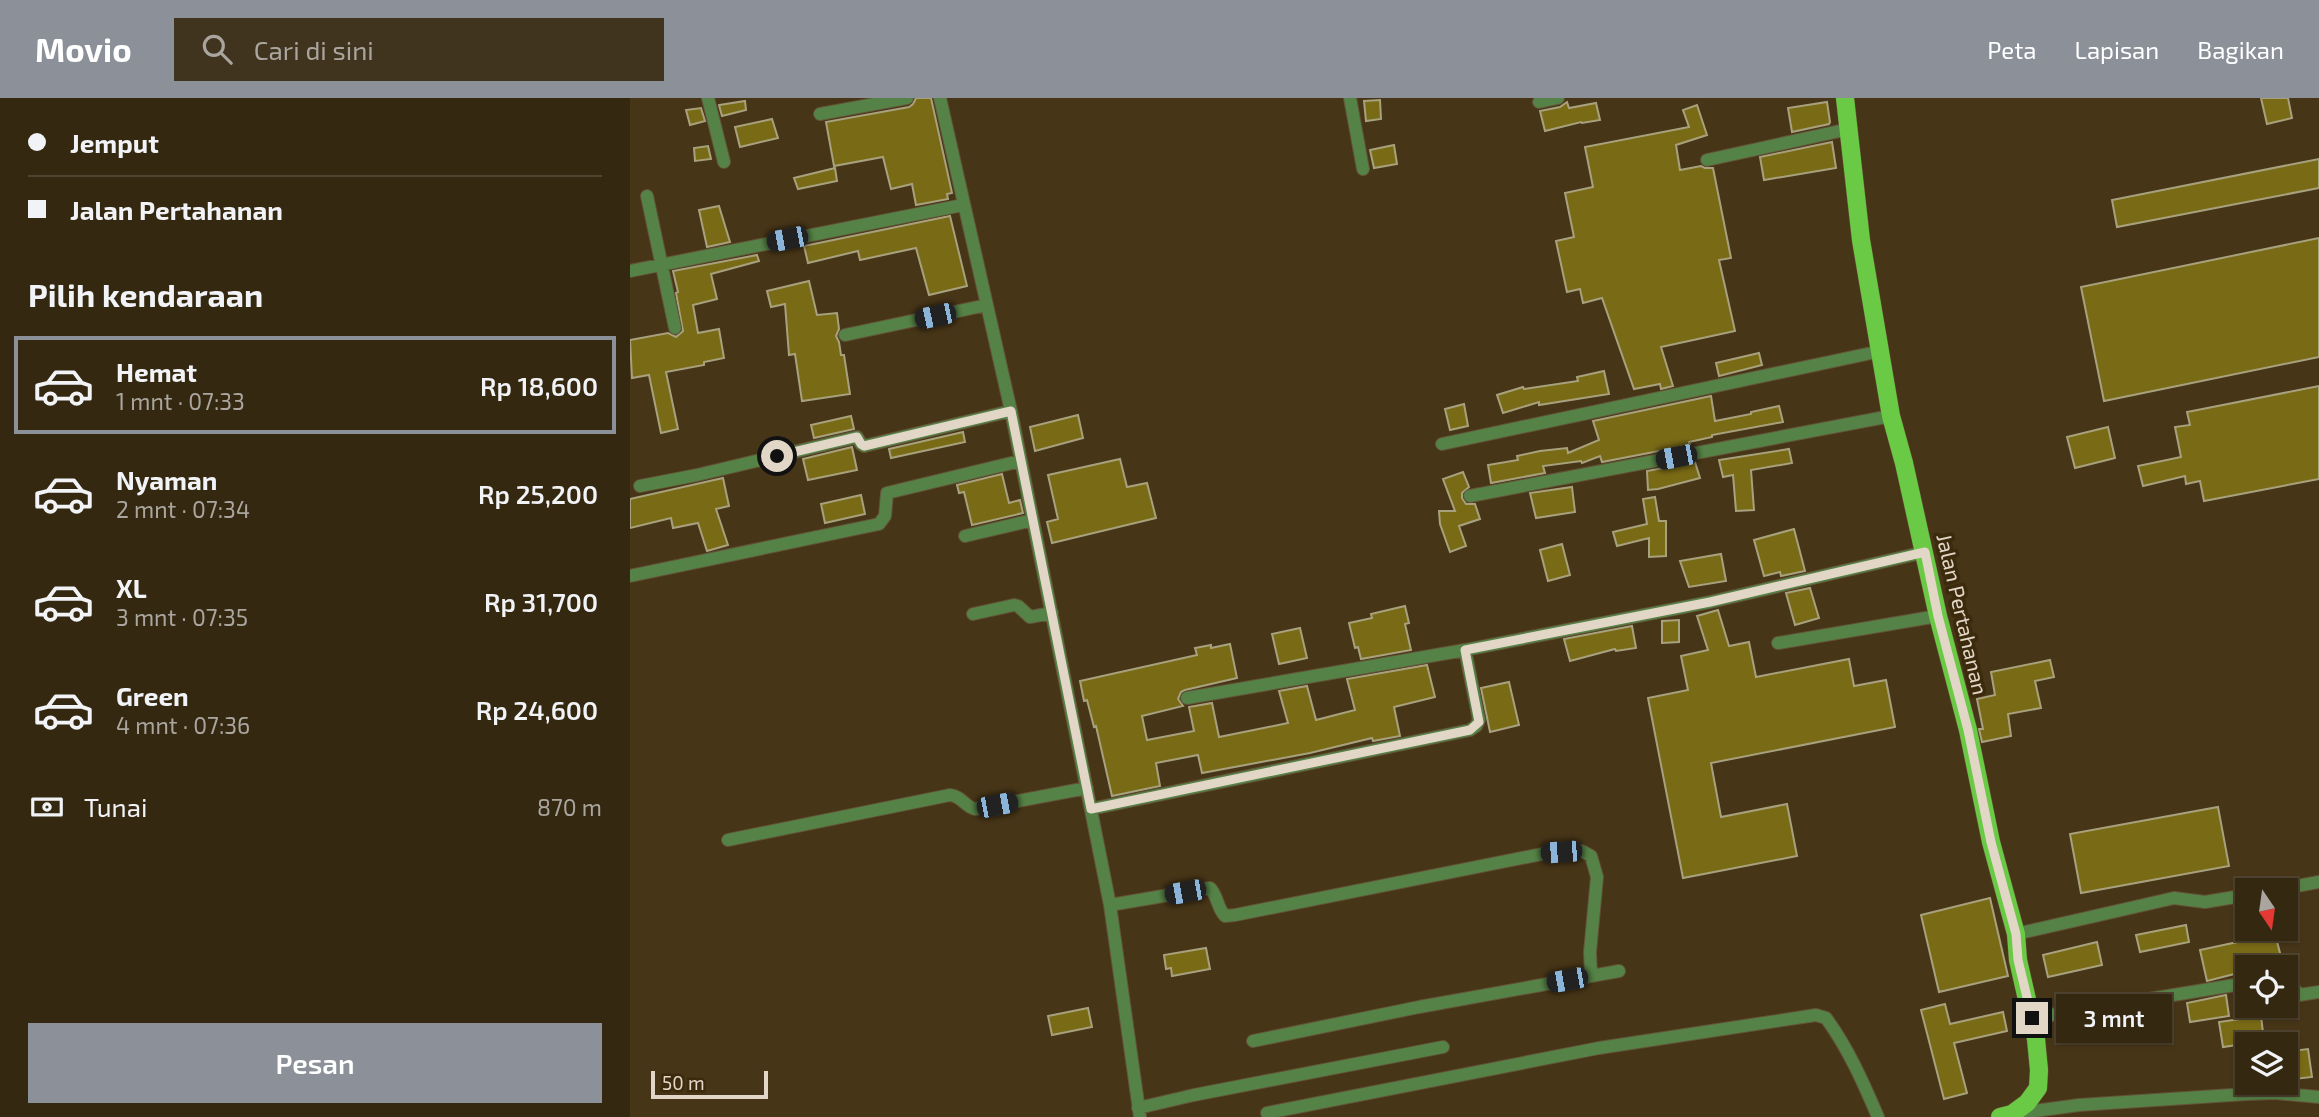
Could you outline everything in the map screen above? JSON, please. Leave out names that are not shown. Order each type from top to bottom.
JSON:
[{"type":"main road","name":"Jalan Pertahanan","points":[[1846,98],[1861,240],[1891,416],[1970,740],[1991,842],[2016,934],[2018,960],[2032,1018],[2039,1070],[2038,1088],[2027,1103],[2006,1116]]},
{"type":"street","points":[[708,98],[724,162]]},
{"type":"street","points":[[820,114],[907,98]]},
{"type":"street","points":[[940,98],[1011,411],[1110,905],[1139,1113],[1242,1086],[1443,1047]]},
{"type":"street","points":[[1350,98],[1363,169]]},
{"type":"street","points":[[1539,102],[1558,98]]},
{"type":"street","points":[[1707,160],[1849,129]]},
{"type":"street","points":[[647,197],[675,328]]},
{"type":"street","points":[[630,271],[963,205]]},
{"type":"street","points":[[845,335],[987,305]]},
{"type":"street","points":[[1442,444],[1881,351]]},
{"type":"street","points":[[640,486],[857,437],[864,446],[1011,411]]},
{"type":"street","points":[[1470,496],[1891,416]]},
{"type":"street","points":[[630,576],[879,524],[885,516],[887,493],[1020,461]]},
{"type":"street","points":[[965,537],[1033,520]]},
{"type":"street","points":[[1187,698],[1465,650],[1710,602],[1925,552]]},
{"type":"street","points":[[973,614],[1014,605],[1029,617],[1052,613]]},
{"type":"street","points":[[1778,643],[1938,616]]},
{"type":"street","points":[[1091,809],[1470,730],[1479,722],[1465,650]]},
{"type":"street","points":[[728,840],[950,795],[975,809],[1087,788]]},
{"type":"street","points":[[1110,905],[1210,888],[1220,911],[1226,916],[1547,853],[1581,851],[1591,856],[1597,877],[1590,952],[1591,976]]},
{"type":"street","points":[[2298,886],[2319,882]]},
{"type":"street","points":[[2016,934],[2174,898],[2205,902],[2235,897]]},
{"type":"street","points":[[1253,1041],[1419,1007],[1619,971]]},
{"type":"street","points":[[2032,1018],[2235,985]]},
{"type":"street","points":[[2298,994],[2319,992]]},
{"type":"street","points":[[1267,1114],[1599,1048],[1816,1015],[1826,1018],[1837,1034],[1860,1073],[1878,1117]]},
{"type":"street","points":[[2006,1116],[2080,1105],[2247,1094],[2275,1093],[2319,1097]]},
{"type":"building","points":[[916,98],[931,98],[952,193],[947,194],[948,199],[916,205],[912,184],[891,189],[883,157],[834,166],[826,122],[909,107]]},
{"type":"building","points":[[2261,98],[2288,98],[2292,118],[2267,124]]},
{"type":"building","points":[[1380,100],[1381,119],[1366,121],[1364,101]]},
{"type":"building","points":[[745,101],[746,110],[722,116],[719,105]]},
{"type":"building","points":[[1567,102],[1569,108],[1596,103],[1600,120],[1545,131],[1540,111],[1560,107]]},
{"type":"building","points":[[1827,102],[1829,124],[1792,132],[1788,108]]},
{"type":"building","points":[[1697,105],[1707,135],[1676,145],[1680,170],[1701,166],[1713,168],[1731,258],[1719,260],[1735,331],[1661,347],[1673,386],[1661,389],[1660,384],[1634,389],[1602,298],[1583,303],[1580,289],[1567,292],[1556,241],[1574,237],[1565,193],[1593,187],[1585,147],[1689,127],[1683,110]]},
{"type":"building","points":[[701,108],[705,121],[690,125],[686,110]]},
{"type":"building","points":[[772,119],[778,138],[740,147],[735,127]]},
{"type":"building","points":[[1832,142],[1836,168],[1764,180],[1760,157]]},
{"type":"building","points":[[1394,145],[1397,164],[1374,168],[1370,150]]},
{"type":"building","points":[[708,146],[711,159],[695,161],[694,148]]},
{"type":"building","points":[[2319,159],[2319,188],[2117,227],[2112,200]]},
{"type":"building","points":[[835,168],[837,181],[798,189],[794,178]]},
{"type":"building","points":[[719,206],[730,242],[707,247],[699,210]]},
{"type":"building","points":[[950,216],[967,286],[929,295],[916,248],[860,260],[858,251],[808,263],[804,246]]},
{"type":"building","points":[[2319,238],[2319,357],[2104,401],[2081,287]]},
{"type":"building","points":[[757,255],[759,261],[711,274],[717,299],[693,305],[698,333],[719,329],[724,358],[704,362],[704,365],[666,372],[678,429],[661,433],[649,375],[632,378],[630,340],[668,333],[676,337],[683,331],[673,271]]},
{"type":"building","points":[[809,281],[817,315],[837,313],[839,329],[836,336],[841,355],[844,355],[850,394],[802,401],[795,354],[789,355],[785,304],[771,307],[767,291]]},
{"type":"building","points":[[1759,353],[1762,365],[1719,376],[1716,363]]},
{"type":"building","points":[[1604,371],[1609,394],[1539,405],[1539,402],[1503,413],[1497,395],[1523,387],[1578,381],[1577,377]]},
{"type":"building","points":[[2319,386],[2319,479],[2204,501],[2200,481],[2186,484],[2185,476],[2143,486],[2138,466],[2181,457],[2175,427],[2190,425],[2187,412]]},
{"type":"building","points":[[1711,396],[1715,421],[1779,406],[1783,422],[1712,435],[1689,442],[1690,445],[1602,462],[1600,456],[1582,463],[1543,466],[1545,473],[1491,483],[1488,465],[1518,460],[1517,456],[1540,451],[1567,448],[1568,453],[1599,440],[1593,421]]},
{"type":"building","points":[[1464,404],[1468,426],[1450,430],[1445,409]]},
{"type":"building","points":[[1078,415],[1083,438],[1035,451],[1030,427]]},
{"type":"building","points":[[851,416],[854,429],[814,438],[811,425]]},
{"type":"building","points":[[2108,427],[2115,458],[2075,468],[2067,437]]},
{"type":"building","points":[[963,432],[965,442],[891,458],[889,449]]},
{"type":"building","points":[[852,447],[857,470],[808,480],[803,459]]},
{"type":"building","points":[[1789,449],[1792,463],[1751,470],[1754,510],[1736,511],[1733,475],[1723,477],[1719,460]]},
{"type":"building","points":[[1120,459],[1127,487],[1147,483],[1156,518],[1052,543],[1047,522],[1058,519],[1048,475]]},
{"type":"building","points":[[1695,462],[1700,478],[1648,490],[1647,471]]},
{"type":"building","points":[[1463,472],[1469,487],[1462,493],[1462,498],[1466,504],[1475,504],[1480,519],[1459,526],[1466,546],[1450,552],[1440,524],[1439,511],[1455,511],[1443,479]]},
{"type":"building","points":[[1002,474],[1009,503],[1020,500],[1023,513],[972,525],[964,492],[959,493],[957,485]]},
{"type":"building","points":[[723,478],[729,506],[716,509],[728,545],[707,551],[698,523],[673,528],[671,518],[630,528],[630,499]]},
{"type":"building","points":[[1572,487],[1575,512],[1536,518],[1530,493]]},
{"type":"building","points":[[861,495],[865,514],[825,523],[821,504]]},
{"type":"building","points":[[1655,497],[1659,521],[1666,521],[1666,556],[1649,557],[1649,538],[1617,546],[1613,532],[1647,524],[1643,499]]},
{"type":"building","points":[[1794,529],[1805,571],[1764,576],[1754,540]]},
{"type":"building","points":[[1562,544],[1570,575],[1548,581],[1540,550]]},
{"type":"building","points":[[1721,554],[1726,581],[1689,587],[1680,561]]},
{"type":"building","points":[[1810,588],[1819,618],[1795,625],[1786,593]]},
{"type":"building","points":[[1405,606],[1409,623],[1405,624],[1411,650],[1361,659],[1358,647],[1355,648],[1349,623],[1372,618],[1371,614]]},
{"type":"building","points":[[1718,610],[1729,646],[1749,642],[1756,677],[1849,659],[1854,686],[1886,680],[1895,727],[1711,763],[1721,817],[1787,804],[1797,856],[1683,878],[1648,698],[1688,690],[1681,656],[1708,650],[1697,616]]},
{"type":"building","points":[[1679,620],[1679,642],[1662,643],[1662,621]]},
{"type":"building","points":[[1632,626],[1636,648],[1615,649],[1570,661],[1564,639]]},
{"type":"building","points":[[1300,628],[1307,658],[1279,664],[1272,634]]},
{"type":"building","points":[[1230,644],[1237,678],[1185,690],[1178,699],[1183,706],[1142,716],[1147,740],[1194,731],[1189,707],[1212,703],[1219,737],[1288,723],[1279,691],[1307,686],[1316,720],[1355,710],[1347,679],[1427,665],[1435,697],[1394,707],[1400,736],[1373,741],[1372,738],[1310,753],[1202,773],[1198,755],[1156,763],[1160,786],[1112,796],[1096,726],[1094,727],[1087,700],[1084,701],[1080,681],[1197,655],[1195,648]]},
{"type":"building","points":[[2050,660],[2054,677],[2035,681],[2041,708],[2008,714],[2011,736],[1982,742],[1979,729],[1983,729],[1977,699],[1995,695],[1991,672]]},
{"type":"building","points":[[1509,682],[1519,725],[1490,732],[1481,688]]},
{"type":"building","points":[[2218,807],[2229,866],[2081,893],[2070,834]]},
{"type":"building","points":[[1990,898],[2008,976],[1939,992],[1921,915]]},
{"type":"building","points":[[2186,925],[2189,942],[2140,952],[2136,935]]},
{"type":"building","points":[[2097,942],[2102,965],[2048,977],[2043,955]]},
{"type":"building","points":[[2238,942],[2277,942],[2281,955],[2235,955],[2235,974],[2207,981],[2200,950]]},
{"type":"building","points":[[1206,948],[1210,969],[1172,976],[1171,968],[1166,969],[1164,955]]},
{"type":"building","points":[[2226,995],[2229,1016],[2190,1022],[2187,1003]]},
{"type":"building","points":[[1945,1004],[1950,1024],[2003,1012],[2007,1031],[1954,1043],[1967,1093],[1944,1099],[1921,1010]]},
{"type":"building","points":[[1088,1008],[1092,1027],[1052,1035],[1048,1016]]},
{"type":"building","points":[[2261,1018],[2263,1032],[2235,1032],[2235,1045],[2223,1047],[2219,1022]]},
{"type":"building","points":[[2308,1049],[2312,1077],[2298,1079],[2298,1050]]},
{"type":"route","points":[[777,456],[857,437],[864,446],[1011,411],[1091,809],[1470,730],[1479,722],[1465,650],[1710,602],[1925,552],[1938,616],[1968,730],[1991,842],[2016,934],[2018,960],[2032,1018]]}]
